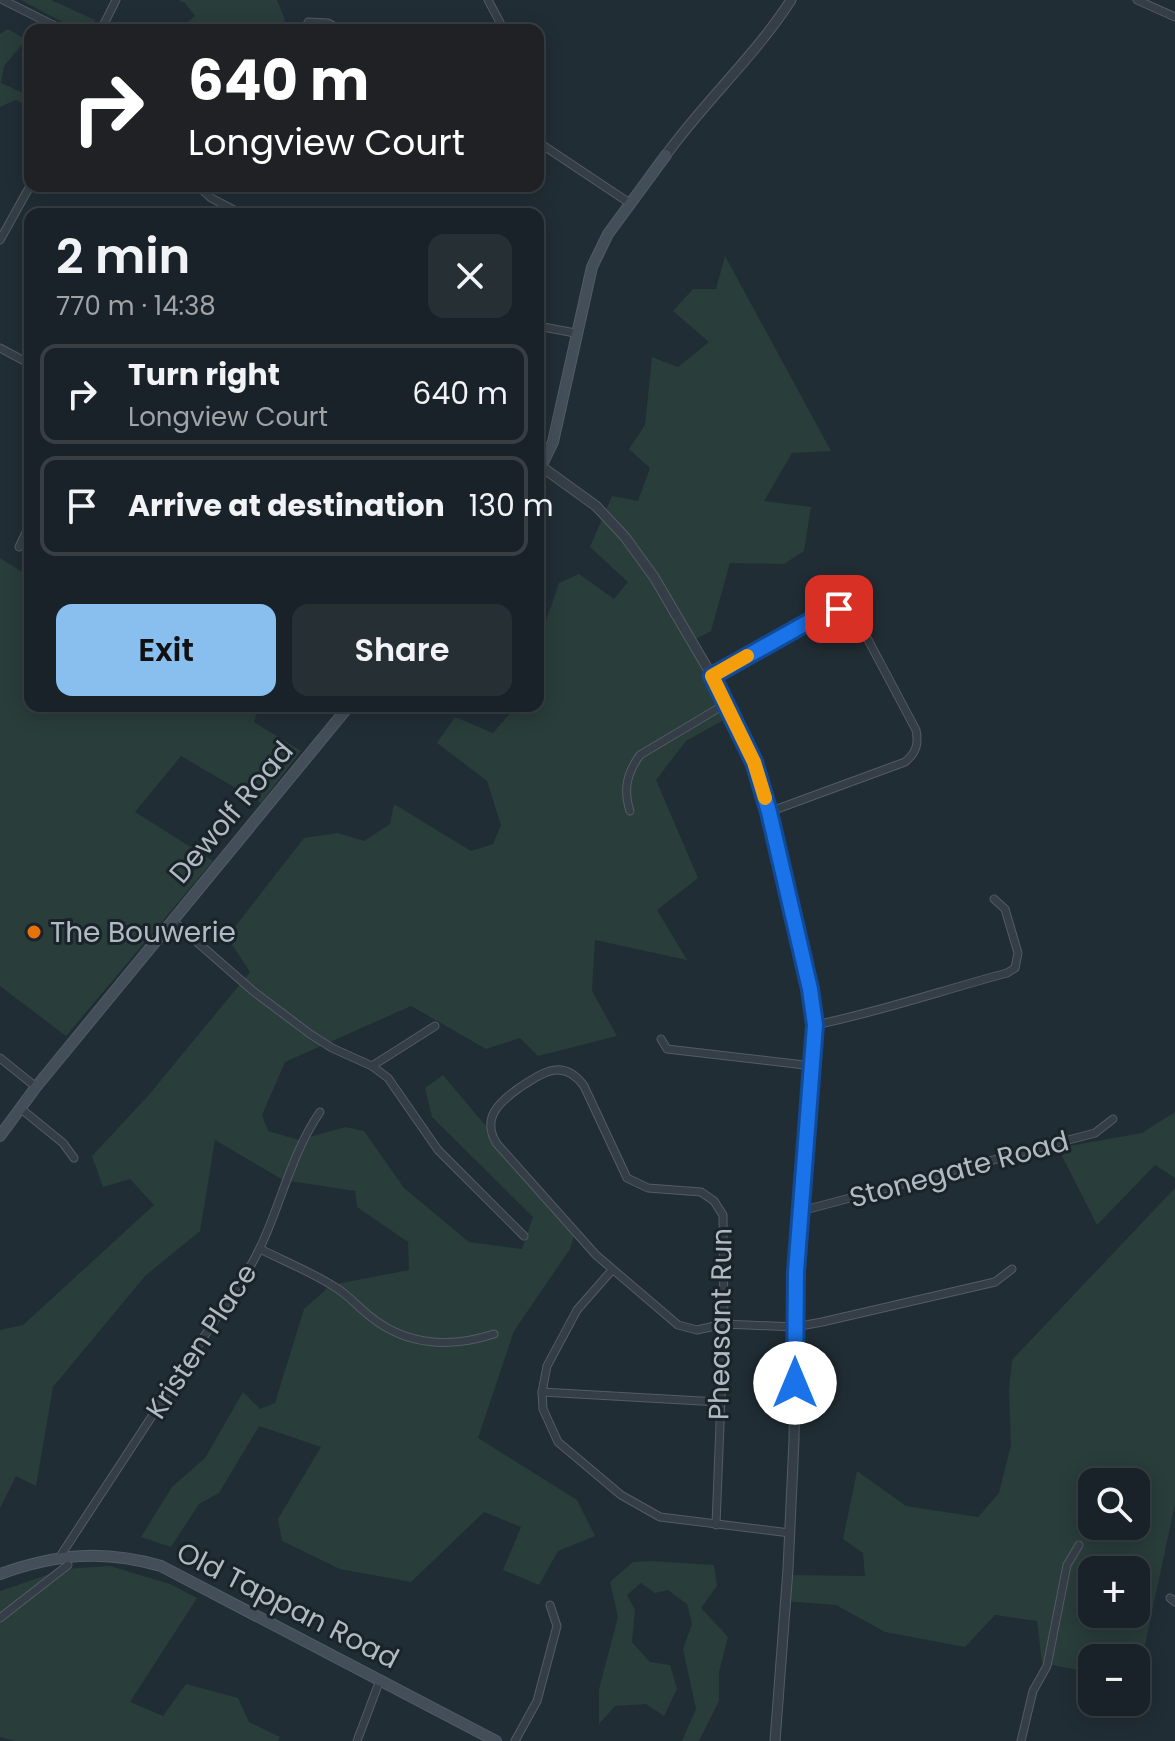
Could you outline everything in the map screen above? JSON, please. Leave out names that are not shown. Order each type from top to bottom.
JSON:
[{"type":"main road","points":[[544,461],[553,442],[592,267],[608,234],[666,155]]},
{"type":"main road","name":"Dewolf Road","points":[[0,1136],[36,1087],[344,712]]},
{"type":"main road","name":"Old Tappan Road","points":[[0,1574],[37,1561],[64,1562],[104,1555],[161,1566],[496,1741]]},
{"type":"street","points":[[3,0],[51,24]]},
{"type":"street","points":[[104,24],[116,0]]},
{"type":"street","points":[[488,0],[501,24]]},
{"type":"street","points":[[666,155],[705,104],[767,35],[791,0]]},
{"type":"street","points":[[1137,0],[1175,17]]},
{"type":"street","points":[[308,22],[330,24]]},
{"type":"street","points":[[544,146],[631,204]]},
{"type":"street","points":[[0,240],[27,192]]},
{"type":"street","points":[[204,192],[230,208]]},
{"type":"street","points":[[544,327],[575,333]]},
{"type":"street","points":[[0,348],[24,361]]},
{"type":"street","points":[[544,473],[596,506],[625,537],[654,577],[727,703],[754,762],[769,812],[810,989],[815,1025],[801,1211],[790,1533],[775,1741]]},
{"type":"street","points":[[19,547],[24,537]]},
{"type":"street","points":[[712,676],[826,612],[839,609],[857,619],[916,730],[917,745],[905,762],[769,812]]},
{"type":"street","points":[[630,811],[625,795],[630,769],[640,755],[727,703]]},
{"type":"street","points":[[815,1025],[873,1014],[903,1001],[1007,973],[1015,968],[1018,953],[1005,909],[994,899]]},
{"type":"street","points":[[173,921],[253,991],[310,1034],[372,1066],[388,1078],[438,1150],[524,1236]]},
{"type":"street","points":[[372,1066],[435,1026]]},
{"type":"street","points":[[661,1039],[667,1049],[813,1066]]},
{"type":"street","points":[[0,1058],[36,1087]]},
{"type":"street","name":"Pheasant Run","points":[[612,1270],[493,1138],[490,1122],[496,1106],[549,1070],[573,1074],[584,1086],[627,1178],[648,1188],[694,1190],[714,1201],[724,1223],[724,1324],[716,1525]]},
{"type":"street","points":[[20,1108],[63,1143],[74,1158]]},
{"type":"street","name":"Kristen Place","points":[[0,1618],[64,1562],[260,1249],[307,1130],[320,1112]]},
{"type":"street","name":"Stonegate Road","points":[[801,1211],[1095,1133],[1113,1119]]},
{"type":"street","points":[[260,1249],[326,1282],[382,1325],[412,1338],[427,1342],[460,1343],[494,1334]]},
{"type":"street","points":[[790,1533],[660,1517],[608,1486],[558,1442],[546,1421],[542,1392],[547,1366],[568,1324],[612,1270],[678,1325],[697,1330],[724,1324],[795,1327],[995,1282],[1012,1269]]},
{"type":"street","points":[[542,1392],[719,1402]]},
{"type":"street","points":[[1021,1741],[1033,1691],[1047,1666],[1067,1565],[1079,1545]]},
{"type":"street","points":[[515,1741],[537,1701],[554,1639],[557,1626],[550,1605]]},
{"type":"street","points":[[357,1741],[380,1680]]},
{"type":"green space","points":[[21,0],[51,0],[95,20],[93,24],[66,24]]},
{"type":"green space","points":[[178,0],[277,0],[285,20],[283,24],[185,24],[195,16],[185,3]]},
{"type":"green space","points":[[8,29],[24,39],[4,66],[1,83],[24,93],[24,103],[16,100],[0,107],[0,34]]},
{"type":"green space","points":[[725,256],[831,451],[792,453],[764,501],[811,507],[804,551],[784,564],[730,563],[711,631],[692,641],[731,716],[686,741],[656,780],[698,878],[657,910],[687,960],[595,940],[592,991],[617,1036],[538,1056],[520,1038],[486,1049],[411,1006],[285,1062],[262,1115],[268,1131],[299,1140],[345,1127],[364,1131],[404,1188],[469,1242],[522,1249],[533,1217],[432,1117],[425,1088],[443,1075],[575,1232],[570,1249],[514,1331],[478,1438],[577,1500],[595,1536],[558,1551],[539,1585],[503,1570],[521,1527],[484,1512],[411,1582],[340,1569],[282,1541],[278,1519],[321,1447],[259,1426],[219,1493],[199,1504],[171,1547],[141,1537],[172,1487],[205,1458],[243,1392],[260,1409],[275,1403],[304,1309],[331,1285],[409,1270],[408,1242],[357,1207],[355,1191],[283,1180],[215,1140],[200,1231],[145,1276],[53,1387],[36,1486],[16,1476],[0,1508],[0,1330],[23,1325],[154,1205],[130,1179],[103,1187],[92,1156],[148,1096],[250,972],[227,937],[304,838],[338,833],[364,841],[390,824],[394,804],[471,851],[493,844],[501,825],[487,781],[437,743],[455,717],[493,733],[511,712],[544,712],[544,627],[559,583],[579,574],[614,599],[628,582],[590,547],[612,496],[638,501],[650,468],[629,449],[645,425],[652,357],[678,367],[709,342],[673,311],[693,289],[716,289]]},
{"type":"green space","points":[[0,558],[24,573],[24,712],[257,712],[254,722],[301,751],[261,803],[181,756],[135,812],[213,861],[66,1036],[0,986]]},
{"type":"green space","points":[[1175,1112],[1175,1178],[1155,1165],[1097,1225],[1058,1148],[1142,1133]]},
{"type":"green space","points":[[1175,1188],[1175,1504],[1150,1621],[1150,1556],[1078,1556],[1078,1628],[1149,1628],[1145,1644],[1078,1644],[1078,1670],[1042,1663],[1037,1621],[995,1615],[965,1647],[885,1632],[836,1605],[784,1601],[786,1575],[865,1576],[863,1553],[843,1539],[857,1471],[906,1506],[978,1517],[999,1493],[1011,1445],[1009,1390],[1012,1360]]},
{"type":"green space","points":[[633,1562],[714,1565],[717,1586],[701,1608],[728,1637],[719,1672],[719,1701],[699,1741],[682,1741],[696,1709],[683,1649],[692,1624],[687,1604],[668,1590],[655,1593],[641,1583],[627,1595],[635,1610],[632,1642],[650,1662],[670,1665],[677,1689],[664,1716],[646,1704],[615,1706],[599,1724],[599,1689],[618,1617],[610,1582]]},
{"type":"green space","points":[[110,1566],[170,1584],[197,1598],[130,1702],[163,1716],[186,1684],[238,1698],[249,1722],[280,1737],[278,1741],[15,1741],[0,1737],[0,1591],[64,1569]]},
{"type":"slow traffic","points":[[747,656],[712,676],[754,762],[765,798]]},
{"type":"place","name":"The Bouwerie","points":[[34,932]]},
{"type":"route","points":[[795,1383],[796,1272],[815,1025],[810,989],[769,812],[754,762],[712,676],[826,612],[839,609]]}]
